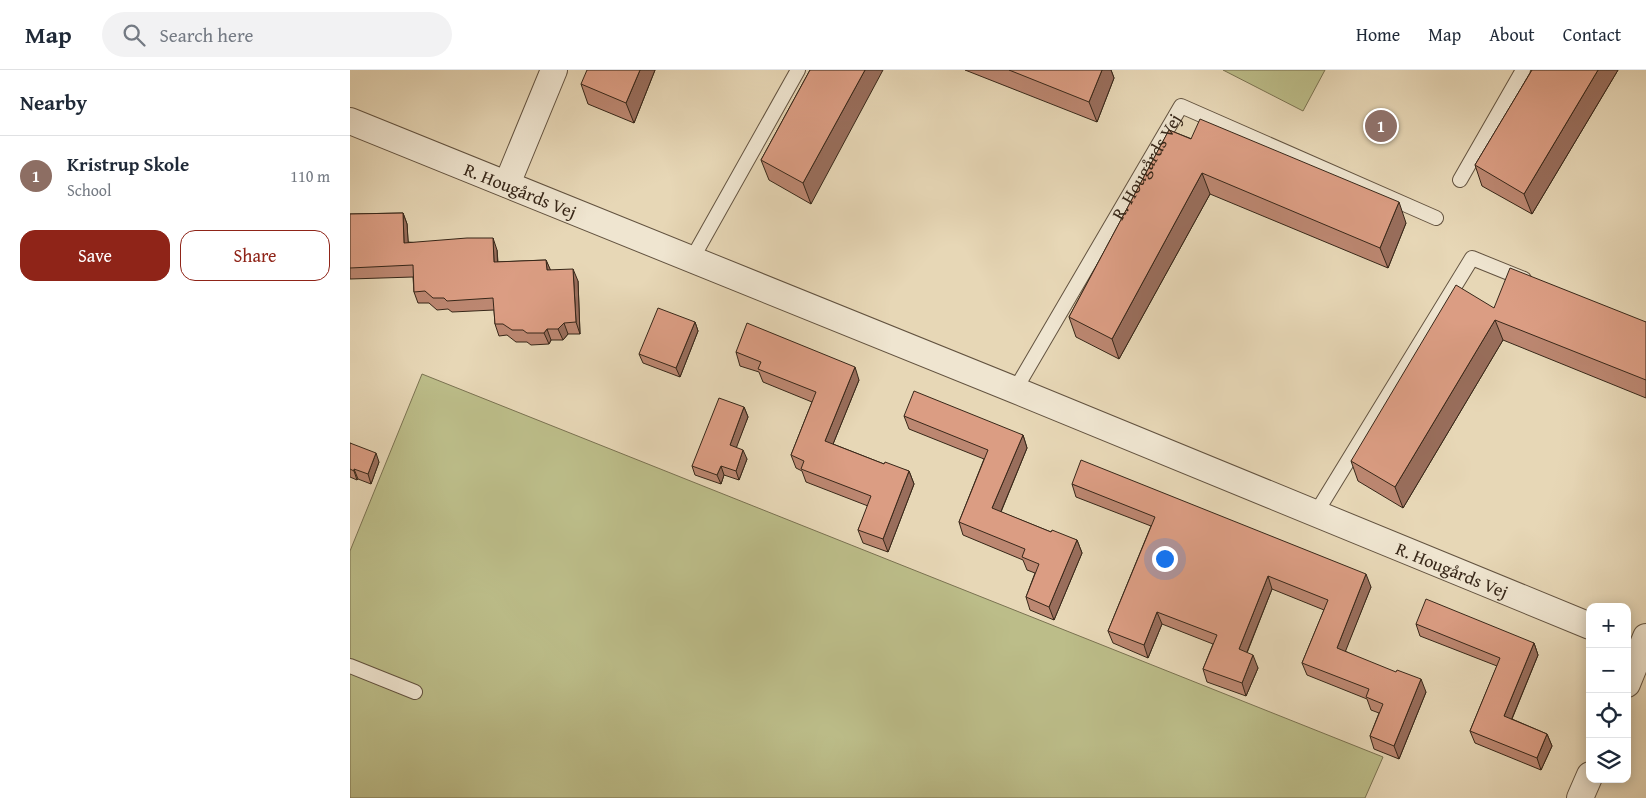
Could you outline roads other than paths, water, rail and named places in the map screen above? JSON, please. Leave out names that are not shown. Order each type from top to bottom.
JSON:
[{"type":"street","points":[[506,184],[554,70]]},
{"type":"street","name":"R. Hougårds Vej","points":[[350,121],[1015,390],[1586,624]]},
{"type":"street","points":[[1631,672],[1640,644]]},
{"type":"street","points":[[1580,798],[1587,783]]},
{"type":"lane","points":[[692,259],[798,70]]},
{"type":"lane","points":[[1460,180],[1523,70]]},
{"type":"lane","name":"R. Hougårds Vej","points":[[1015,390],[1182,106],[1436,218]]},
{"type":"lane","points":[[1316,514],[1472,258],[1536,283]]},
{"type":"lane","points":[[350,666],[415,692]]},
{"type":"place","name":"Kristrup Skole","points":[[1381,126]]}]
